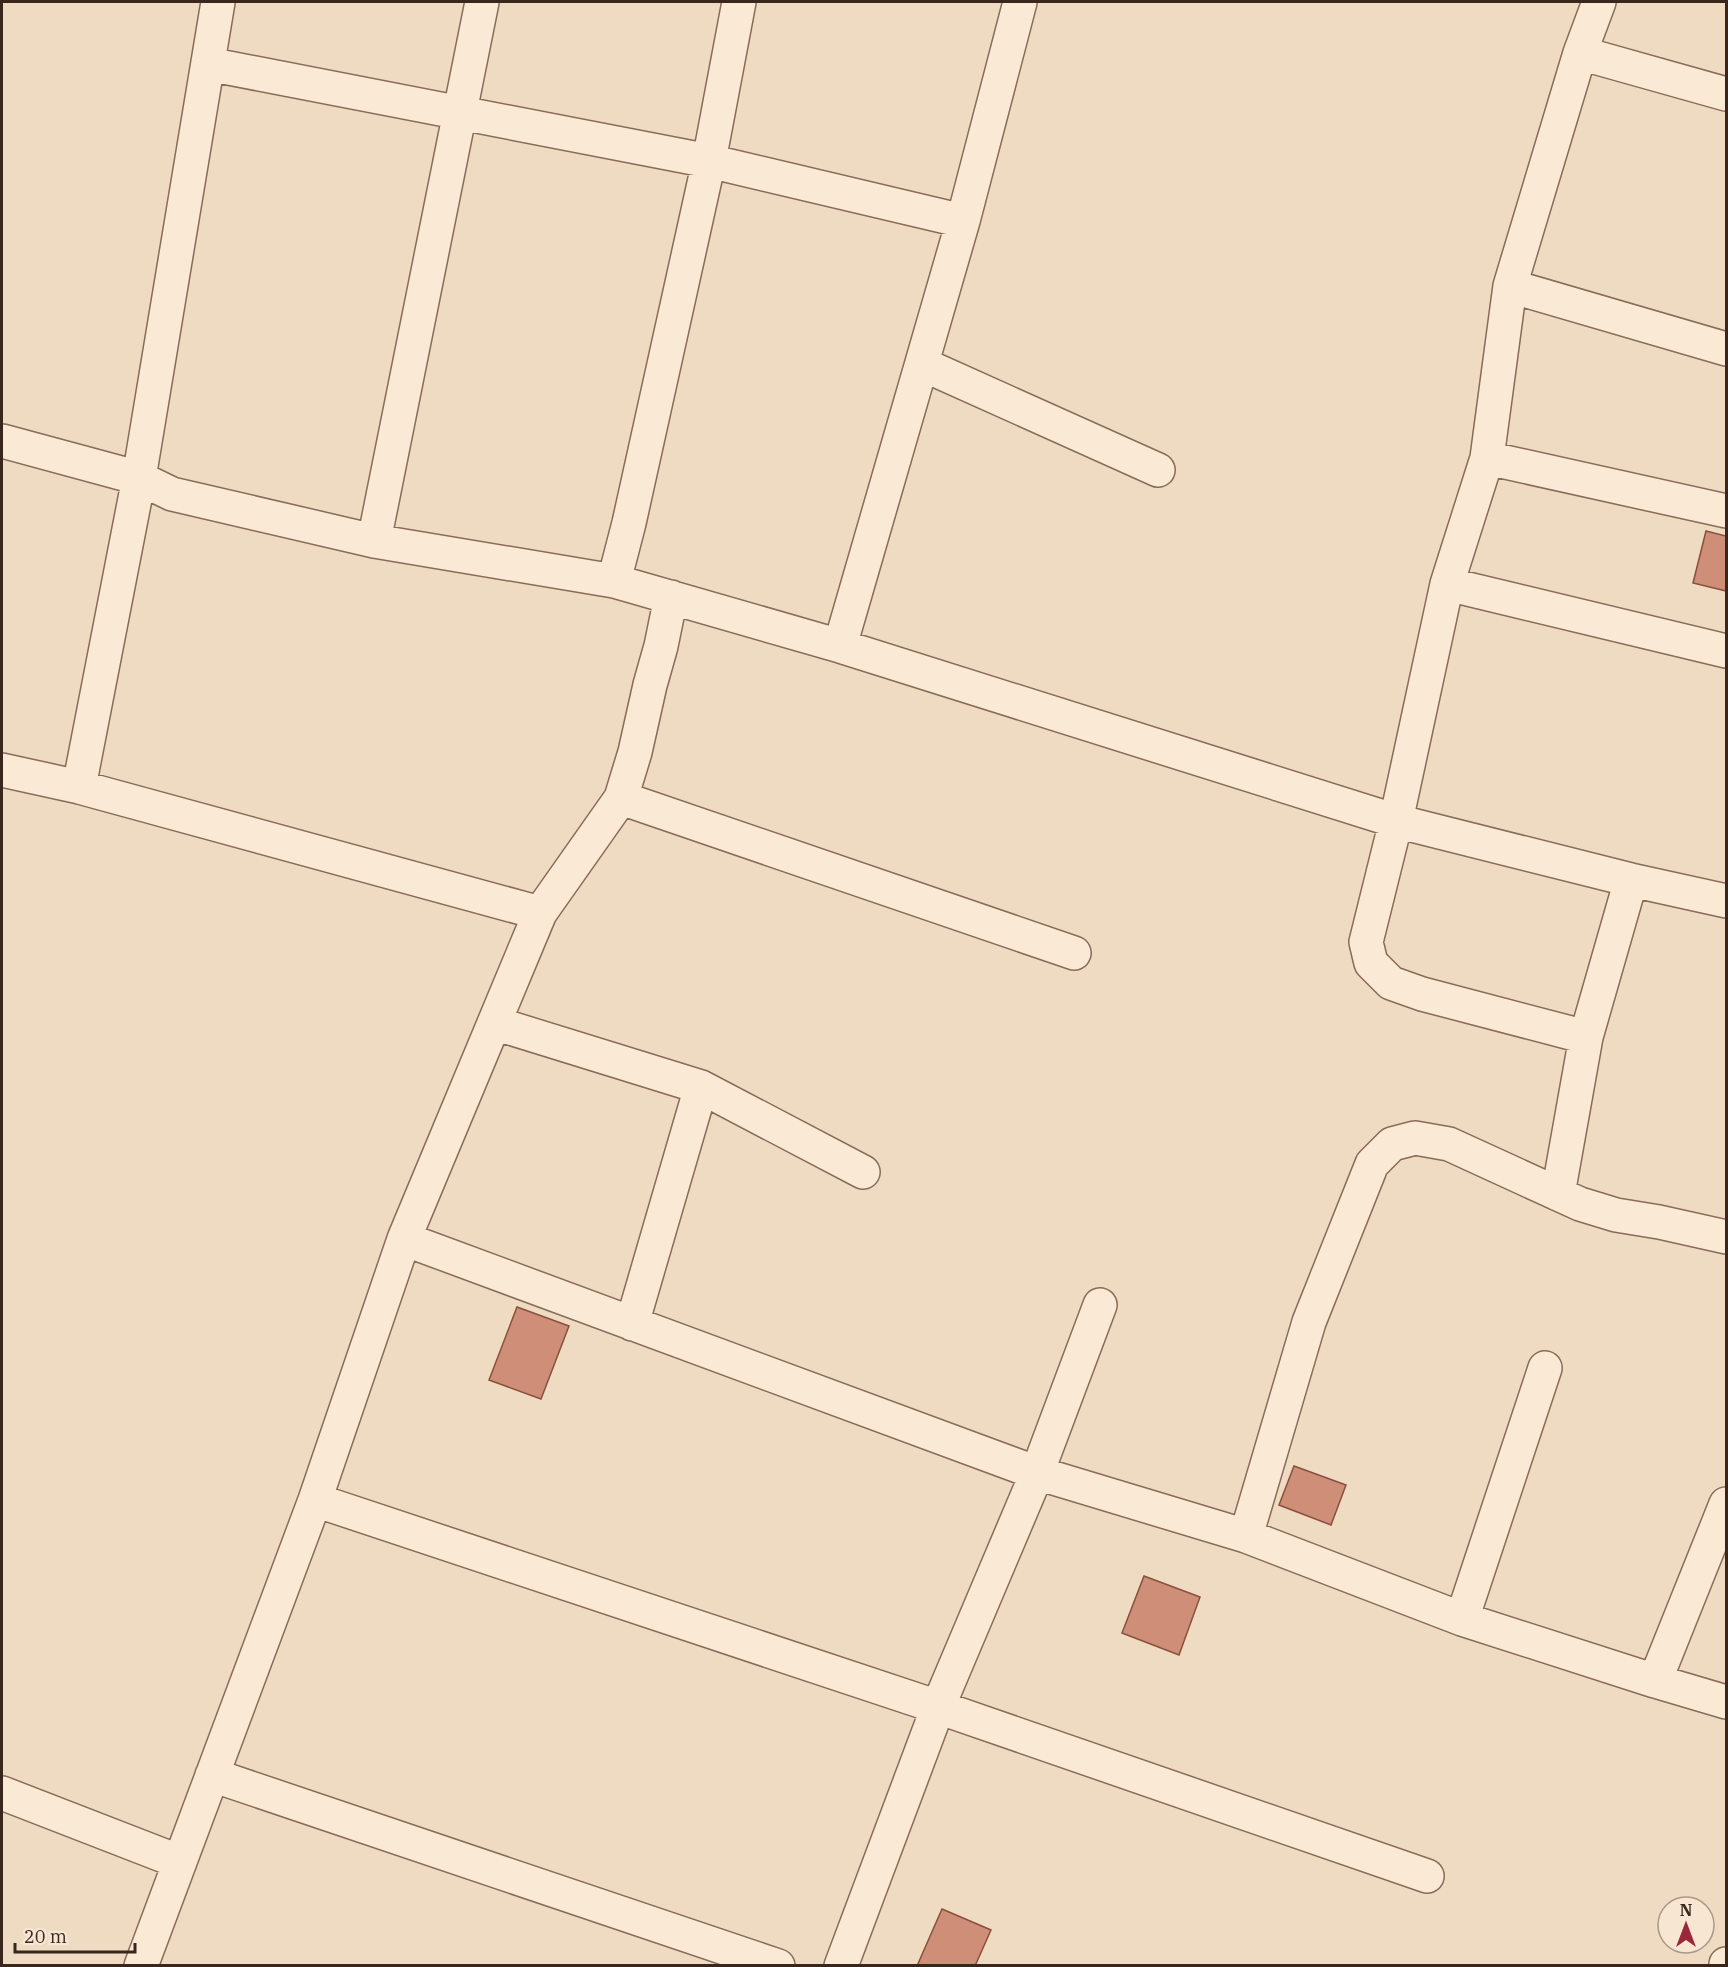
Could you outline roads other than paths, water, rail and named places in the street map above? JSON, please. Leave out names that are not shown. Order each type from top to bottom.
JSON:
[{"type":"street","points":[[79,787],[139,478],[218,2]]},
{"type":"street","points":[[375,540],[482,2]]},
{"type":"street","points":[[614,580],[632,511],[709,161],[739,2]]},
{"type":"street","points":[[840,646],[963,221],[1020,2]]},
{"type":"street","points":[[1586,1037],[1422,994],[1391,983],[1371,963],[1366,942],[1396,821],[1447,584],[1486,458],[1510,286],[1580,53],[1599,2]]},
{"type":"street","points":[[1580,53],[1726,94]]},
{"type":"street","points":[[208,64],[709,161],[963,221]]},
{"type":"street","points":[[1510,286],[1726,349]]},
{"type":"street","points":[[922,364],[1158,470]]},
{"type":"street","points":[[2,441],[139,478],[172,495],[375,540],[614,580],[840,646],[1396,821],[1631,880],[1726,901]]},
{"type":"street","points":[[1486,458],[1726,511]]},
{"type":"street","points":[[1447,584],[1726,651]]},
{"type":"street","points":[[141,1965],[315,1500],[404,1239],[540,913],[621,798],[635,752],[671,597]]},
{"type":"street","points":[[2,770],[79,787],[540,913]]},
{"type":"street","points":[[621,798],[1074,953]]},
{"type":"street","points":[[1558,1194],[1586,1037],[1631,880]]},
{"type":"street","points":[[494,1023],[701,1087],[863,1172]]},
{"type":"street","points":[[632,1324],[701,1087]]},
{"type":"street","points":[[1246,1536],[1309,1322],[1372,1164],[1392,1144],[1415,1138],[1449,1144],[1580,1204],[1616,1215],[1726,1237]]},
{"type":"street","points":[[404,1239],[1037,1473],[1246,1536],[1462,1619],[1726,1702]]},
{"type":"street","points":[[841,1965],[938,1707],[1037,1473],[1100,1305]]},
{"type":"street","points":[[1462,1619],[1545,1368]]},
{"type":"street","points":[[315,1500],[938,1707],[1427,1876]]},
{"type":"street","points":[[1655,1681],[1726,1504]]},
{"type":"street","points":[[212,1775],[778,1965]]},
{"type":"street","points":[[2,1793],[180,1862]]}]
